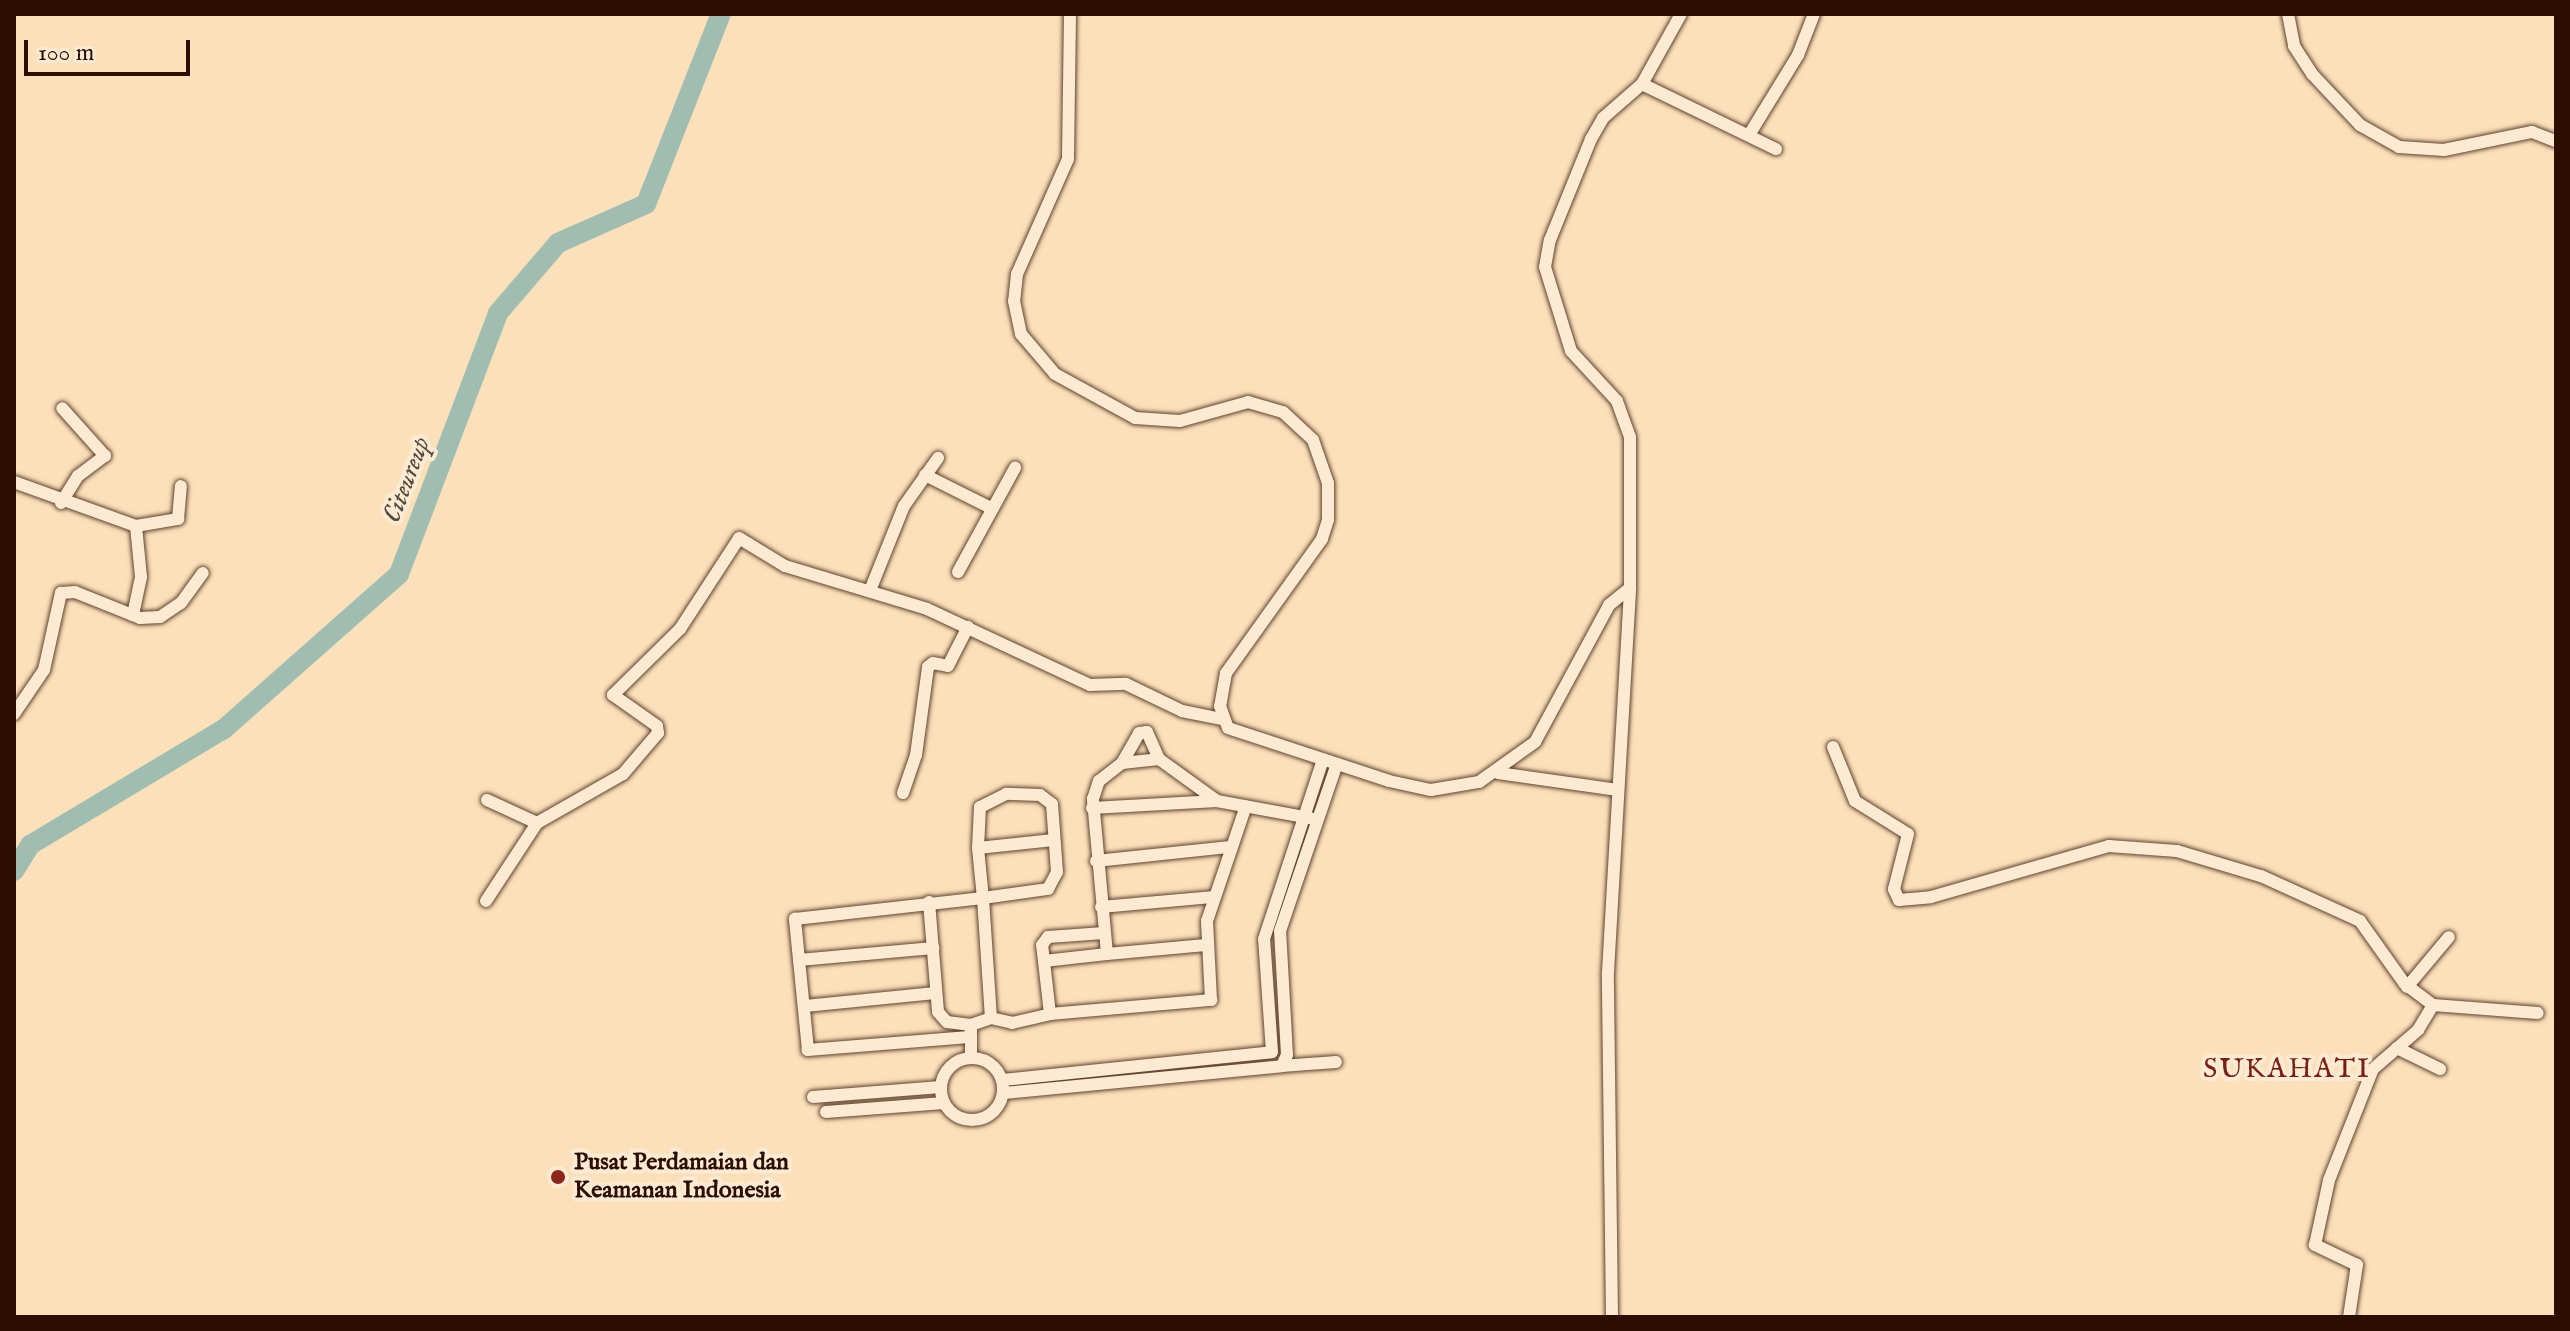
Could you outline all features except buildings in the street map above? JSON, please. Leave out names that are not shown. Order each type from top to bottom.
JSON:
[{"type":"street","points":[[1070,14],[1073,119],[1068,159],[1017,274],[1014,301],[1021,334],[1055,374],[1135,418],[1180,421],[1248,402],[1283,412],[1313,440],[1328,483],[1329,514],[1322,539],[1226,673],[1220,689],[1222,719]]},
{"type":"street","points":[[1612,1317],[1608,972],[1630,588],[1630,427],[1617,401],[1571,351],[1545,267],[1550,240],[1591,139],[1603,118],[1642,84],[1681,14]]},
{"type":"street","points":[[1749,135],[1798,55],[1814,14]]},
{"type":"street","points":[[2288,14],[2294,46],[2312,74],[2360,125],[2399,147],[2444,150],[2532,132],[2556,141]]},
{"type":"street","points":[[1642,84],[1776,149]]},
{"type":"street","points":[[61,503],[78,476],[105,458],[62,408]]},
{"type":"street","points":[[871,588],[904,506],[938,458]]},
{"type":"street","points":[[958,572],[1015,468]]},
{"type":"street","points":[[925,475],[991,508]]},
{"type":"street","points":[[14,482],[61,503],[136,526],[178,519],[181,486]]},
{"type":"street","points":[[133,615],[141,577],[136,526]]},
{"type":"street","points":[[486,901],[537,823],[623,774],[658,733],[657,726],[613,695],[680,629],[736,539],[745,538],[785,566],[871,588],[968,627],[1090,685],[1126,684],[1182,711],[1222,719],[1238,735],[1431,790],[1479,782],[1498,773],[1535,742],[1609,605],[1630,588]]},
{"type":"street","points":[[14,714],[44,670],[61,593],[75,592],[133,615],[165,616],[203,573]]},
{"type":"street","points":[[903,793],[916,755],[928,667],[933,663],[948,666],[968,627]]},
{"type":"street","points":[[1107,954],[1092,808],[1099,781],[1122,763],[1143,731],[1159,759],[1217,801]]},
{"type":"street","points":[[1833,747],[1843,782],[1855,801],[1908,834],[1894,889],[1899,900],[1931,897],[2109,846],[2177,851],[2261,876],[2360,921],[2407,987],[2433,1005],[2538,1013]]},
{"type":"street","points":[[1122,763],[1159,759]]},
{"type":"street","points":[[1003,1086],[1272,1052],[1264,939],[1323,760]]},
{"type":"street","points":[[1282,1066],[1287,1055],[1280,931],[1337,764]]},
{"type":"street","points":[[1498,773],[1618,790]]},
{"type":"street","points":[[991,1018],[983,898],[978,848],[980,807],[984,800],[1006,794],[1049,799],[1057,872],[1048,889],[983,898],[798,917],[808,1050],[970,1031],[991,1018],[1012,1023],[1050,1014],[1207,1002],[1212,998],[1206,945],[1212,897],[1246,806]]},
{"type":"street","points":[[487,800],[537,823]]},
{"type":"street","points":[[1092,808],[1217,801],[1318,821]]},
{"type":"street","points":[[978,848],[1054,840]]},
{"type":"street","points":[[1096,861],[1230,847]]},
{"type":"street","points":[[1101,907],[1212,897]]},
{"type":"street","points":[[929,902],[935,993],[942,1018],[970,1031]]},
{"type":"street","points":[[1050,1014],[1042,945],[1048,937],[1104,933]]},
{"type":"street","points":[[2407,987],[2449,937]]},
{"type":"street","points":[[1044,961],[1206,945]]},
{"type":"street","points":[[799,960],[933,948]]},
{"type":"street","points":[[805,1006],[935,993]]},
{"type":"street","points":[[2349,1317],[2357,1265],[2324,1252],[2314,1239],[2329,1180],[2362,1091],[2377,1063],[2426,1021],[2433,1005]]},
{"type":"street","points":[[970,1031],[971,1057]]},
{"type":"street","points":[[2397,1048],[2440,1069]]},
{"type":"street","points":[[971,1057],[991,1063],[1003,1086],[995,1111],[980,1119],[955,1115],[944,1103],[941,1087],[950,1066],[971,1057]]},
{"type":"street","points":[[1003,1086],[1336,1062]]},
{"type":"street","points":[[813,1097],[941,1087]]},
{"type":"street","points":[[826,1112],[944,1103]]},
{"type":"waterway","name":"Citeureup","points":[[14,871],[30,845],[224,729],[399,574],[498,313],[558,243],[646,204],[721,14]]},
{"type":"place","name":"Pusat Perdamaian dan Keamanan Indonesia","points":[[558,1177]]},
{"type":"district","name":"SUKAHATI","points":[[2287,1070]]}]
